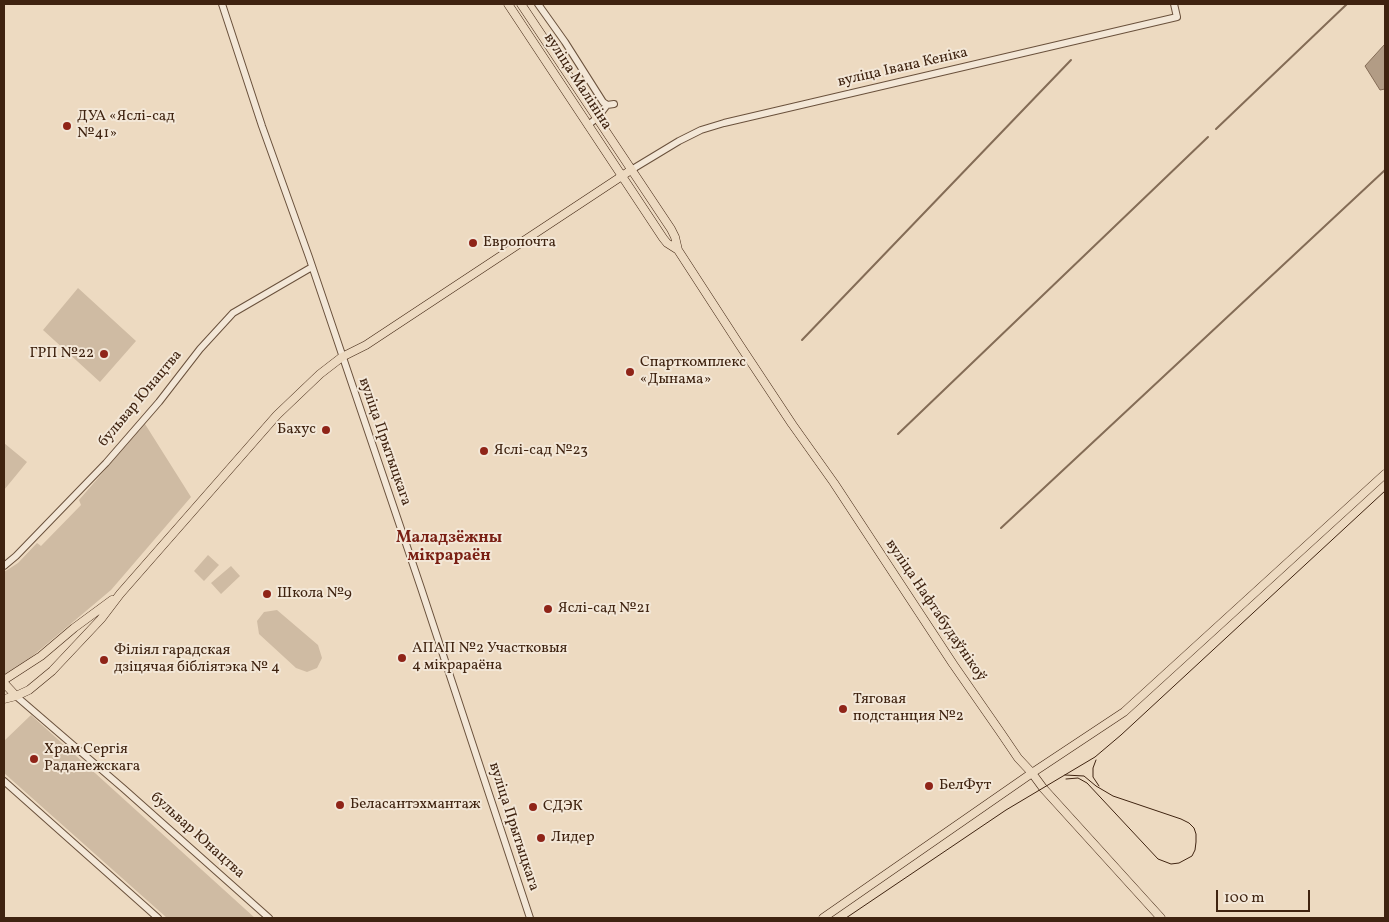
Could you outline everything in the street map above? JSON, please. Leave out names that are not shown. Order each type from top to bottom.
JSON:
[{"type":"main road","name":"вуліца Малініна","points":[[508,4],[622,176]]},
{"type":"main road","name":"вуліца Малініна","points":[[521,4],[631,170]]},
{"type":"main road","points":[[342,357],[366,345],[631,170]]},
{"type":"main road","name":"вуліца Нафтабудаўнікоў","points":[[631,170],[674,234],[678,250],[787,416],[834,483],[958,672],[1018,758],[1161,918]]},
{"type":"main road","name":"вуліца Нафтабудаўнікоў","points":[[622,176],[663,238],[678,250]]},
{"type":"main road","name":"бульвар Юнацтва","points":[[4,699],[28,690],[52,671],[101,619],[120,594],[277,415],[320,374],[342,357]]},
{"type":"main road","points":[[823,918],[1032,773],[1124,712],[1385,474]]},
{"type":"main road","name":"бульвар Юнацтва","points":[[16,696],[4,682],[41,656],[74,628],[120,594]]},
{"type":"street","name":"вуліца Прытыцкага","points":[[222,4],[421,588],[530,918]]},
{"type":"street","name":"вуліца Малініна","points":[[538,4],[603,102],[610,105],[597,118]]},
{"type":"street","name":"вуліца Івана Кеніка","points":[[631,170],[701,130],[1177,17],[1174,4]]},
{"type":"street","points":[[588,125],[597,118]]},
{"type":"street","name":"бульвар Юнацтва","points":[[4,566],[106,463],[159,402],[200,349],[233,313],[312,266]]},
{"type":"street","name":"бульвар Юнацтва","points":[[16,696],[124,789],[268,918]]},
{"type":"street","points":[[4,781],[158,918]]},
{"type":"shaded area","points":[[1385,44],[1385,89],[1380,90],[1365,66]]},
{"type":"shaded area","points":[[78,288],[136,341],[100,382],[43,330]]},
{"type":"shaded area","points":[[145,424],[191,497],[111,590],[29,659],[4,675],[4,572],[18,563],[37,543],[41,546],[81,505],[79,500]]},
{"type":"shaded area","points":[[4,443],[27,462],[4,490]]},
{"type":"shaded area","points":[[208,555],[219,565],[204,581],[194,571]]},
{"type":"shaded area","points":[[231,566],[240,576],[221,594],[211,583]]},
{"type":"shaded area","points":[[277,610],[318,645],[322,658],[317,668],[307,672],[296,668],[259,634],[257,621],[264,612]]},
{"type":"shaded area","points":[[31,715],[255,918],[167,918],[4,773],[4,741]]},
{"type":"waterway","points":[[1216,129],[1347,4]]},
{"type":"waterway","points":[[802,340],[1071,60]]},
{"type":"waterway","points":[[898,434],[1208,137]]},
{"type":"waterway","points":[[1001,528],[1385,170]]},
{"type":"tram line","points":[[846,918],[1006,810],[1095,757],[1385,491]]},
{"type":"tram line","points":[[1096,760],[1093,768],[1093,777],[1099,786]]},
{"type":"tram line","points":[[1065,775],[1084,776],[1113,796],[1189,823],[1194,828],[1196,834],[1195,850],[1192,856],[1179,863],[1171,864],[1158,859],[1087,783],[1078,778],[1066,779]]},
{"type":"place","name":"ДУА «Яслі-сад №41»","points":[[67,126]]},
{"type":"place","name":"Европочта","points":[[473,243]]},
{"type":"place","name":"ГРП №22","points":[[104,354]]},
{"type":"place","name":"Спарткомплекс «Дынама»","points":[[630,372]]},
{"type":"place","name":"Бахус","points":[[326,430]]},
{"type":"place","name":"Яслі-сад №23","points":[[484,451]]},
{"type":"place","name":"Школа №9","points":[[267,594]]},
{"type":"place","name":"Яслі-сад №21","points":[[548,609]]},
{"type":"place","name":"АПАП №2 Участковыя 4 мікрараёна","points":[[402,658]]},
{"type":"place","name":"Філіял гарадская дзіцячая бібліятэка № 4","points":[[104,660]]},
{"type":"place","name":"Тяговая подстанция №2","points":[[843,709]]},
{"type":"place","name":"Храм Сергія Раданежскага","points":[[34,759]]},
{"type":"place","name":"БелФут","points":[[929,786]]},
{"type":"place","name":"Беласантэхмантаж","points":[[340,805]]},
{"type":"place","name":"СДЭК","points":[[533,807]]},
{"type":"place","name":"Лидер","points":[[541,838]]},
{"type":"district","name":"Маладзёжны мікрараён","points":[[449,548]]}]
